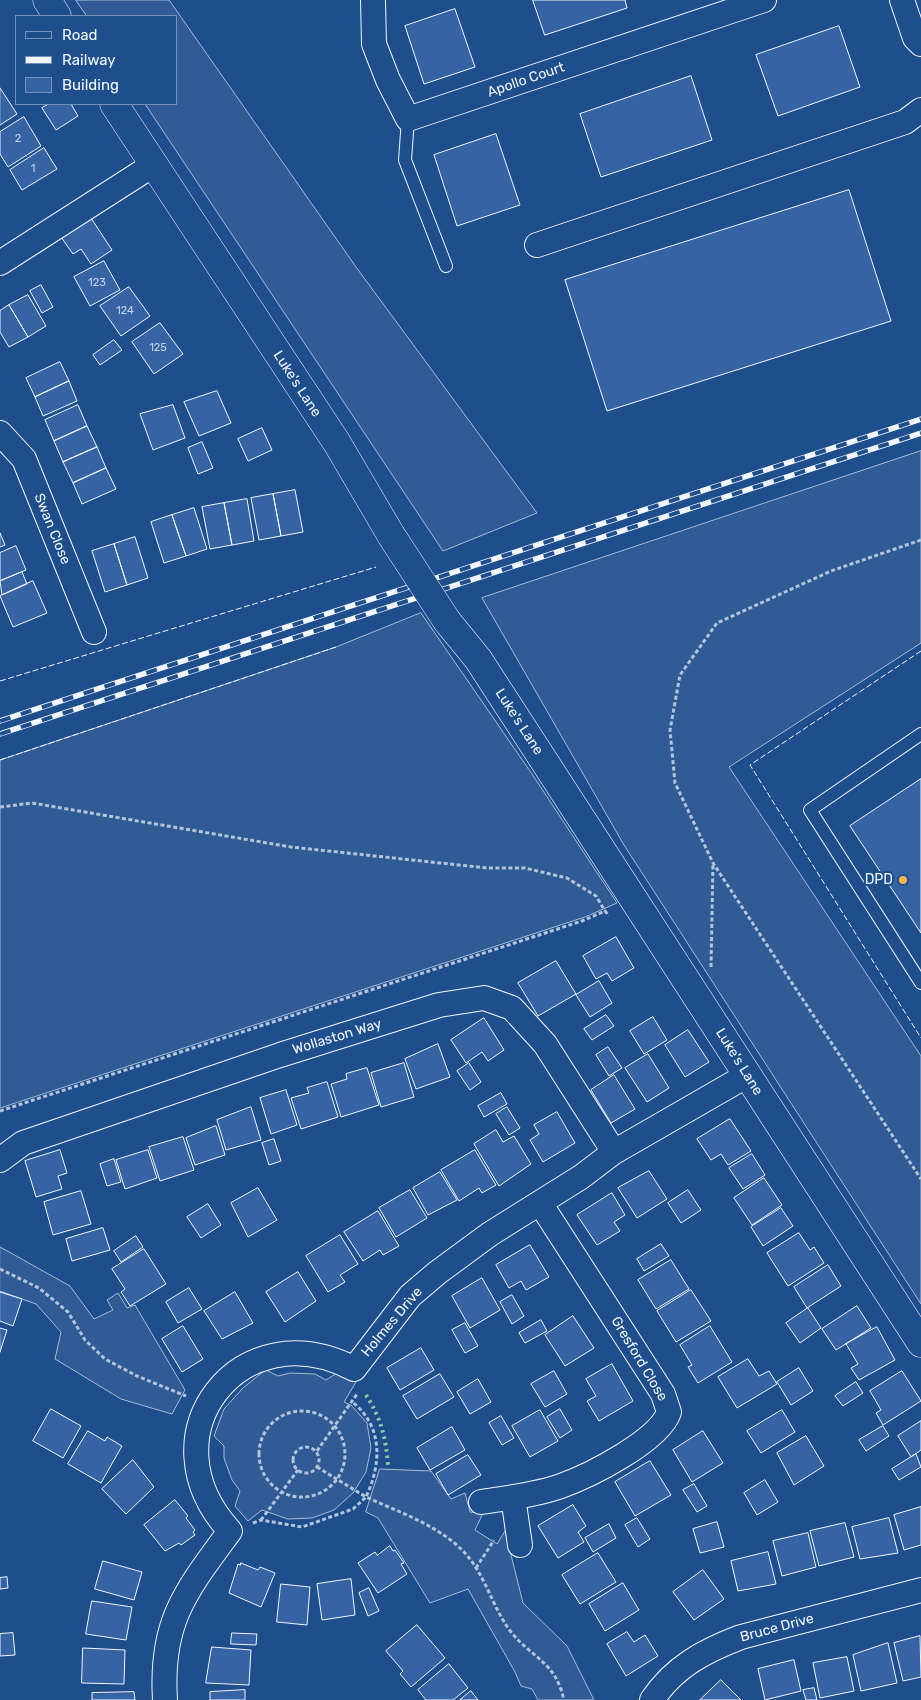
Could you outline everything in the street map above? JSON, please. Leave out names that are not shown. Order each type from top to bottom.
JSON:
[{"type":"street","points":[[47,0],[57,15]]},
{"type":"street","points":[[373,0],[374,44],[388,80],[408,119]]},
{"type":"street","name":"Apollo Court","points":[[408,119],[764,0]]},
{"type":"street","points":[[902,0],[915,38],[921,44]]},
{"type":"street","name":"Luke's Lane","points":[[115,105],[336,443],[391,535],[447,621],[478,659],[709,1015],[746,1076],[921,1343]]},
{"type":"street","points":[[537,245],[905,122],[921,110]]},
{"type":"street","points":[[0,263],[153,165]]},
{"type":"street","name":"Swan Close","points":[[0,433],[24,459],[94,632]]},
{"type":"street","name":"Wollaston Way","points":[[0,1160],[23,1143],[280,1055],[439,1005],[484,998],[512,1008],[545,1044],[614,1152]]},
{"type":"street","name":"Holmes Drive","points":[[230,1531],[208,1501],[196,1466],[197,1432],[208,1404],[217,1391],[243,1368],[273,1356],[306,1352],[327,1357],[354,1369],[410,1296],[437,1273],[490,1234],[540,1203],[614,1152],[746,1076]]},
{"type":"street","name":"Gresford Close","points":[[481,1502],[560,1487],[595,1472],[639,1445],[666,1422],[669,1412],[663,1394],[540,1203]]},
{"type":"street","points":[[513,1497],[520,1545]]},
{"type":"street","points":[[165,1700],[165,1654],[176,1613],[199,1574],[230,1531]]},
{"type":"street","name":"Bruce Drive","points":[[652,1700],[683,1665],[718,1646],[740,1637],[921,1590]]},
{"type":"lane","points":[[408,119],[405,160],[446,266]]},
{"type":"lane","points":[[921,734],[810,810],[921,983]]},
{"type":"path","points":[[921,540],[831,571],[717,623],[680,675],[670,730],[675,783],[713,863],[921,1179]]},
{"type":"path","points":[[0,807],[32,803],[290,846],[487,868],[525,868],[567,878],[596,896],[605,911]]},
{"type":"path","points":[[709,1015],[713,863]]},
{"type":"path","points":[[0,1269],[39,1288],[68,1312],[85,1340],[105,1359],[137,1376],[208,1404]]},
{"type":"path","points":[[316,1451],[333,1425],[362,1388]]},
{"type":"path","points":[[230,1531],[261,1520],[302,1527],[353,1509],[366,1497],[374,1480],[377,1448],[372,1424],[364,1410],[351,1401]]},
{"type":"path","points":[[302,1410],[317,1413],[329,1420],[333,1425],[339,1431],[344,1444],[346,1459],[338,1479],[322,1493],[308,1498],[294,1497],[280,1492],[269,1484],[261,1471],[259,1450],[265,1430],[275,1419],[288,1412],[302,1410]]},
{"type":"path","points":[[305,1446],[316,1451],[320,1459],[318,1467],[311,1472],[298,1470],[293,1458],[297,1451],[305,1446]]},
{"type":"path","points":[[318,1467],[366,1497],[416,1520],[453,1542],[470,1560],[501,1618],[512,1634],[557,1676],[564,1700]]},
{"type":"path","points":[[261,1520],[298,1470]]},
{"type":"shaded area","points":[[76,0],[169,0],[356,267],[537,513],[443,551],[146,105],[178,105],[178,15],[86,15]]},
{"type":"shaded area","points":[[921,451],[921,643],[729,767],[921,1056],[921,1304],[624,845],[482,598]]},
{"type":"shaded area","points":[[421,613],[534,777],[617,903],[585,917],[0,1108],[0,760],[336,647]]},
{"type":"shaded area","points":[[0,1247],[70,1286],[94,1319],[113,1310],[107,1300],[118,1293],[127,1308],[135,1305],[185,1390],[172,1414],[121,1399],[55,1359],[61,1332],[36,1304],[0,1291]]},
{"type":"shaded area","points":[[266,1370],[278,1376],[290,1373],[315,1374],[326,1380],[340,1371],[356,1382],[344,1402],[351,1405],[367,1423],[371,1448],[366,1472],[353,1493],[334,1510],[312,1518],[288,1519],[262,1510],[248,1521],[235,1506],[240,1491],[232,1480],[224,1458],[224,1446],[214,1436],[224,1409],[243,1388]]},
{"type":"shaded area","points":[[380,1469],[431,1471],[451,1499],[465,1493],[470,1512],[483,1513],[475,1530],[497,1544],[505,1531],[523,1603],[567,1646],[594,1700],[538,1700],[532,1689],[521,1686],[468,1589],[430,1603],[378,1518],[366,1512]]},
{"type":"building","points":[[533,0],[625,0],[627,8],[545,35]]},
{"type":"building","points":[[455,9],[475,67],[424,84],[405,26]]},
{"type":"building","points":[[839,26],[860,87],[778,116],[756,55]]},
{"type":"building","points":[[691,76],[712,140],[601,177],[580,114]]},
{"type":"building","points":[[0,88],[17,114],[0,125]]},
{"type":"building","points":[[47,105],[72,105],[78,116],[56,130],[42,108]]},
{"type":"building","points":[[24,117],[41,146],[8,167],[0,154],[0,132]]},
{"type":"building","points":[[496,134],[520,205],[457,226],[434,155]]},
{"type":"building","points":[[44,148],[57,169],[22,190],[10,170]]},
{"type":"building","points":[[849,190],[891,321],[607,411],[565,280]]},
{"type":"building","points":[[91,218],[112,250],[91,264],[81,249],[73,254],[61,237]]},
{"type":"building","points":[[104,261],[120,290],[90,306],[74,277]]},
{"type":"building","points":[[41,285],[53,307],[42,313],[30,291]]},
{"type":"building","points":[[129,287],[150,316],[121,336],[100,306]]},
{"type":"building","points":[[28,295],[46,326],[28,337],[9,305]]},
{"type":"building","points":[[9,305],[28,337],[9,347],[0,332],[0,311]]},
{"type":"building","points":[[160,323],[183,354],[154,374],[132,342]]},
{"type":"building","points":[[114,340],[122,350],[100,365],[93,355]]},
{"type":"building","points":[[60,362],[69,381],[35,397],[26,378]]},
{"type":"building","points":[[69,381],[77,401],[43,416],[35,397]]},
{"type":"building","points":[[217,391],[231,423],[199,436],[184,402]]},
{"type":"building","points":[[78,405],[87,426],[54,441],[45,420]]},
{"type":"building","points":[[173,405],[185,438],[153,450],[140,414]]},
{"type":"building","points":[[87,426],[97,447],[63,462],[54,441]]},
{"type":"building","points":[[262,428],[272,450],[248,461],[238,439]]},
{"type":"building","points":[[202,442],[213,468],[198,474],[188,448]]},
{"type":"building","points":[[97,447],[106,468],[73,483],[63,462]]},
{"type":"building","points":[[106,468],[116,489],[82,504],[73,483]]},
{"type":"building","points":[[295,490],[303,532],[281,536],[273,494]]},
{"type":"building","points":[[273,494],[281,536],[259,540],[251,498]]},
{"type":"building","points":[[247,499],[254,541],[232,545],[224,503]]},
{"type":"building","points":[[224,503],[232,545],[210,549],[202,507]]},
{"type":"building","points":[[194,508],[207,549],[186,556],[172,515]]},
{"type":"building","points":[[172,515],[186,556],[164,563],[151,522]]},
{"type":"building","points":[[0,533],[5,545],[0,547]]},
{"type":"building","points":[[135,537],[148,578],[127,585],[114,544]]},
{"type":"building","points":[[114,544],[127,585],[105,592],[92,551]]},
{"type":"building","points":[[16,546],[26,570],[0,581],[0,553]]},
{"type":"building","points":[[22,572],[27,584],[2,595],[0,581]]},
{"type":"building","points":[[33,581],[47,613],[13,627],[0,596]]},
{"type":"building","name":"DPD","points":[[921,779],[921,933],[850,826]]},
{"type":"building","points":[[616,937],[634,968],[612,981],[607,973],[596,979],[583,956]]},
{"type":"building","points":[[556,961],[576,994],[538,1016],[518,983]]},
{"type":"building","points":[[599,981],[612,1003],[590,1017],[576,995]]},
{"type":"building","points":[[606,1015],[614,1026],[592,1040],[584,1029]]},
{"type":"building","points":[[653,1017],[667,1040],[644,1054],[630,1031]]},
{"type":"building","points":[[484,1018],[504,1050],[488,1061],[482,1052],[466,1063],[451,1040]]},
{"type":"building","points":[[688,1030],[709,1062],[685,1077],[665,1045]]},
{"type":"building","points":[[438,1044],[450,1077],[416,1089],[405,1059]]},
{"type":"building","points":[[608,1047],[622,1068],[609,1076],[596,1055]]},
{"type":"building","points":[[648,1054],[669,1088],[647,1102],[625,1068]]},
{"type":"building","points":[[404,1063],[414,1097],[381,1107],[371,1073]]},
{"type":"building","points":[[469,1063],[481,1082],[470,1090],[457,1071]]},
{"type":"building","points":[[367,1068],[379,1105],[341,1117],[331,1084],[347,1079],[346,1074]]},
{"type":"building","points":[[614,1075],[635,1109],[611,1123],[591,1090]]},
{"type":"building","points":[[327,1082],[338,1117],[301,1129],[291,1098],[309,1093],[307,1088]]},
{"type":"building","points":[[286,1090],[297,1125],[271,1134],[260,1098]]},
{"type":"building","points":[[501,1093],[507,1104],[484,1117],[478,1106]]},
{"type":"building","points":[[251,1107],[261,1140],[226,1150],[217,1120]]},
{"type":"building","points":[[507,1107],[520,1128],[509,1135],[496,1114]]},
{"type":"building","points":[[557,1112],[575,1143],[543,1162],[530,1140],[539,1134],[534,1125]]},
{"type":"building","points":[[730,1119],[751,1151],[728,1165],[721,1154],[711,1160],[697,1139]]},
{"type":"building","points":[[216,1126],[225,1155],[195,1165],[186,1138]]},
{"type":"building","points":[[496,1130],[503,1142],[514,1136],[531,1164],[499,1186],[474,1144]]},
{"type":"building","points":[[183,1137],[194,1170],[160,1181],[149,1147]]},
{"type":"building","points":[[274,1139],[281,1161],[269,1165],[262,1143]]},
{"type":"building","points":[[60,1150],[67,1173],[58,1176],[62,1189],[36,1197],[25,1161]]},
{"type":"building","points":[[148,1150],[157,1178],[125,1189],[116,1160]]},
{"type":"building","points":[[475,1150],[496,1185],[482,1193],[479,1188],[459,1201],[441,1170]]},
{"type":"building","points":[[752,1154],[765,1175],[743,1189],[729,1168]]},
{"type":"building","points":[[114,1159],[121,1182],[107,1186],[100,1164]]},
{"type":"building","points":[[649,1171],[667,1199],[637,1218],[618,1188]]},
{"type":"building","points":[[440,1172],[457,1200],[428,1215],[413,1188]]},
{"type":"building","points":[[764,1178],[782,1205],[752,1225],[734,1198]]},
{"type":"building","points":[[258,1188],[277,1220],[248,1237],[231,1203]]},
{"type":"building","points":[[410,1190],[427,1218],[396,1237],[379,1208]]},
{"type":"building","points":[[688,1190],[701,1210],[681,1223],[668,1203]]},
{"type":"building","points":[[81,1191],[91,1224],[53,1235],[44,1202]]},
{"type":"building","points":[[612,1193],[625,1215],[614,1222],[620,1231],[597,1245],[577,1215]]},
{"type":"building","points":[[208,1204],[221,1225],[201,1238],[187,1217]]},
{"type":"building","points":[[781,1208],[793,1226],[763,1246],[751,1227]]},
{"type":"building","points":[[378,1211],[399,1246],[383,1255],[380,1250],[363,1261],[344,1232]]},
{"type":"building","points":[[103,1228],[110,1250],[72,1261],[66,1239]]},
{"type":"building","points":[[799,1233],[810,1250],[814,1247],[824,1263],[788,1286],[767,1253]]},
{"type":"building","points":[[340,1235],[358,1264],[340,1275],[345,1282],[328,1292],[306,1256]]},
{"type":"building","points":[[136,1236],[143,1247],[121,1262],[114,1251]]},
{"type":"building","points":[[661,1244],[669,1256],[644,1271],[637,1259]]},
{"type":"building","points":[[530,1245],[549,1277],[526,1290],[521,1281],[509,1288],[496,1265]]},
{"type":"building","points":[[144,1249],[166,1284],[130,1306],[121,1292],[125,1289],[112,1269]]},
{"type":"building","points":[[671,1260],[689,1289],[656,1309],[638,1280]]},
{"type":"building","points":[[828,1265],[841,1286],[807,1308],[794,1287]]},
{"type":"building","points":[[298,1272],[316,1301],[285,1322],[266,1292]]},
{"type":"building","points":[[482,1278],[500,1310],[470,1328],[452,1296]]},
{"type":"building","points":[[189,1288],[202,1309],[178,1323],[166,1302]]},
{"type":"building","points":[[691,1290],[711,1321],[676,1342],[657,1311]]},
{"type":"building","points":[[0,1292],[22,1299],[13,1326],[0,1321]]},
{"type":"building","points":[[235,1292],[253,1323],[222,1339],[204,1311]]},
{"type":"building","points":[[512,1295],[524,1316],[512,1324],[500,1302]]},
{"type":"building","points":[[857,1306],[871,1328],[836,1350],[822,1329]]},
{"type":"building","points":[[808,1308],[821,1328],[800,1343],[786,1323]]},
{"type":"building","points":[[573,1316],[594,1348],[565,1366],[545,1335]]},
{"type":"building","points":[[541,1320],[547,1331],[525,1343],[519,1333]]},
{"type":"building","points":[[465,1323],[478,1346],[465,1353],[452,1330]]},
{"type":"building","points":[[183,1326],[203,1359],[182,1372],[162,1339]]},
{"type":"building","points":[[710,1326],[732,1362],[698,1383],[688,1367],[692,1365],[680,1345]]},
{"type":"building","points":[[877,1327],[895,1360],[859,1380],[851,1368],[858,1364],[846,1344]]},
{"type":"building","points":[[0,1328],[7,1330],[0,1352]]},
{"type":"building","points":[[421,1348],[434,1370],[400,1390],[387,1368]]},
{"type":"building","points":[[748,1359],[759,1376],[769,1371],[777,1384],[737,1408],[718,1377]]},
{"type":"building","points":[[612,1364],[633,1401],[599,1421],[587,1401],[596,1396],[586,1379]]},
{"type":"building","points":[[799,1368],[813,1391],[791,1405],[777,1382]]},
{"type":"building","points":[[554,1371],[567,1394],[545,1407],[531,1384]]},
{"type":"building","points":[[902,1371],[921,1401],[883,1425],[876,1413],[881,1410],[870,1391]]},
{"type":"building","points":[[440,1374],[454,1397],[417,1419],[403,1396]]},
{"type":"building","points":[[478,1379],[491,1402],[470,1414],[457,1392]]},
{"type":"building","points":[[856,1382],[863,1393],[843,1406],[835,1396]]},
{"type":"building","points":[[51,1409],[81,1426],[63,1458],[33,1441]]},
{"type":"building","points":[[560,1409],[572,1430],[560,1438],[547,1417]]},
{"type":"building","points":[[540,1410],[558,1441],[530,1457],[512,1426]]},
{"type":"building","points":[[782,1410],[795,1432],[761,1453],[747,1431]]},
{"type":"building","points":[[501,1416],[514,1438],[502,1445],[489,1423]]},
{"type":"building","points":[[921,1421],[921,1450],[911,1457],[898,1436]]},
{"type":"building","points":[[883,1426],[889,1436],[866,1451],[859,1440]]},
{"type":"building","points":[[452,1427],[465,1450],[430,1470],[417,1448]]},
{"type":"building","points":[[88,1431],[105,1441],[107,1437],[122,1446],[101,1483],[68,1464]]},
{"type":"building","points":[[703,1431],[723,1463],[692,1482],[673,1450]]},
{"type":"building","points":[[806,1436],[824,1466],[794,1485],[777,1453]]},
{"type":"building","points":[[916,1454],[921,1467],[899,1480],[892,1469]]},
{"type":"building","points":[[468,1455],[481,1475],[448,1495],[436,1474]]},
{"type":"building","points":[[133,1460],[154,1487],[126,1514],[102,1489]]},
{"type":"building","points":[[650,1461],[671,1495],[635,1516],[615,1482]]},
{"type":"building","points":[[765,1480],[778,1502],[757,1515],[744,1493]]},
{"type":"building","points":[[694,1484],[707,1506],[697,1512],[683,1490]]},
{"type":"building","points":[[175,1500],[188,1516],[186,1518],[195,1530],[193,1532],[195,1535],[181,1545],[179,1543],[165,1551],[144,1525]]},
{"type":"building","points":[[573,1505],[586,1526],[578,1532],[584,1542],[558,1558],[538,1526]]},
{"type":"building","points":[[921,1507],[921,1545],[904,1550],[894,1515]]},
{"type":"building","points":[[637,1518],[650,1539],[638,1547],[625,1525]]},
{"type":"building","points":[[889,1518],[898,1553],[860,1559],[852,1527]]},
{"type":"building","points":[[717,1522],[724,1547],[700,1553],[693,1529]]},
{"type":"building","points":[[845,1523],[854,1557],[819,1566],[810,1531]]},
{"type":"building","points":[[609,1524],[616,1538],[593,1552],[585,1538]]},
{"type":"building","points":[[808,1533],[816,1567],[782,1576],[773,1541]]},
{"type":"building","points":[[390,1546],[404,1563],[401,1564],[407,1574],[378,1593],[358,1563],[375,1552],[377,1555]]},
{"type":"building","points":[[768,1552],[776,1584],[738,1591],[731,1561]]},
{"type":"building","points":[[598,1553],[616,1582],[580,1604],[562,1575]]},
{"type":"building","points":[[103,1561],[142,1572],[134,1600],[95,1589]]},
{"type":"building","points":[[241,1563],[258,1570],[260,1567],[275,1573],[261,1607],[229,1593],[238,1564],[240,1565]]},
{"type":"building","points":[[703,1570],[724,1599],[694,1620],[673,1592]]},
{"type":"building","points":[[7,1577],[8,1588],[0,1589],[0,1578]]},
{"type":"building","points":[[351,1579],[355,1615],[322,1620],[317,1584]]},
{"type":"building","points":[[623,1583],[639,1610],[605,1631],[589,1604]]},
{"type":"building","points":[[281,1584],[310,1587],[307,1625],[277,1622]]},
{"type":"building","points":[[369,1588],[379,1611],[368,1616],[359,1593]]},
{"type":"building","points":[[92,1601],[132,1607],[126,1640],[86,1634]]},
{"type":"building","points":[[417,1625],[445,1658],[411,1687],[400,1674],[403,1671],[386,1651]]},
{"type":"building","points":[[627,1632],[634,1642],[645,1635],[658,1656],[626,1676],[607,1644]]},
{"type":"building","points":[[13,1633],[15,1655],[0,1656],[0,1634]]},
{"type":"building","points":[[232,1633],[257,1634],[256,1645],[231,1644]]},
{"type":"building","points":[[920,1636],[921,1677],[903,1681],[894,1643]]},
{"type":"building","points":[[888,1643],[897,1683],[861,1691],[853,1655]]},
{"type":"building","points":[[212,1647],[251,1650],[249,1685],[206,1683]]},
{"type":"building","points":[[83,1648],[125,1650],[124,1684],[82,1683]]},
{"type":"building","points":[[847,1657],[854,1691],[820,1698],[813,1663]]},
{"type":"building","points":[[794,1660],[801,1691],[765,1700],[758,1669]]},
{"type":"building","points":[[449,1664],[468,1688],[453,1700],[426,1700],[418,1690]]},
{"type":"building","points":[[721,1680],[741,1700],[700,1700]]},
{"type":"building","points":[[814,1688],[817,1700],[806,1700],[803,1690]]},
{"type":"building","points":[[245,1690],[245,1700],[210,1700],[210,1692]]},
{"type":"building","points":[[471,1691],[478,1700],[460,1700]]},
{"type":"building","points":[[134,1692],[135,1700],[92,1700],[92,1693]]},
{"type":"railway","points":[[0,721],[921,419]]},
{"type":"railway","points":[[0,734],[921,433]]},
{"type":"hedge","points":[[366,1395],[382,1429],[388,1465]]},
{"type":"fence","points":[[0,681],[376,567]]},
{"type":"fence","points":[[0,760],[336,647]]},
{"type":"fence","points":[[921,651],[750,765],[921,1038]]},
{"type":"place","name":"DPD","points":[[903,880]]}]
